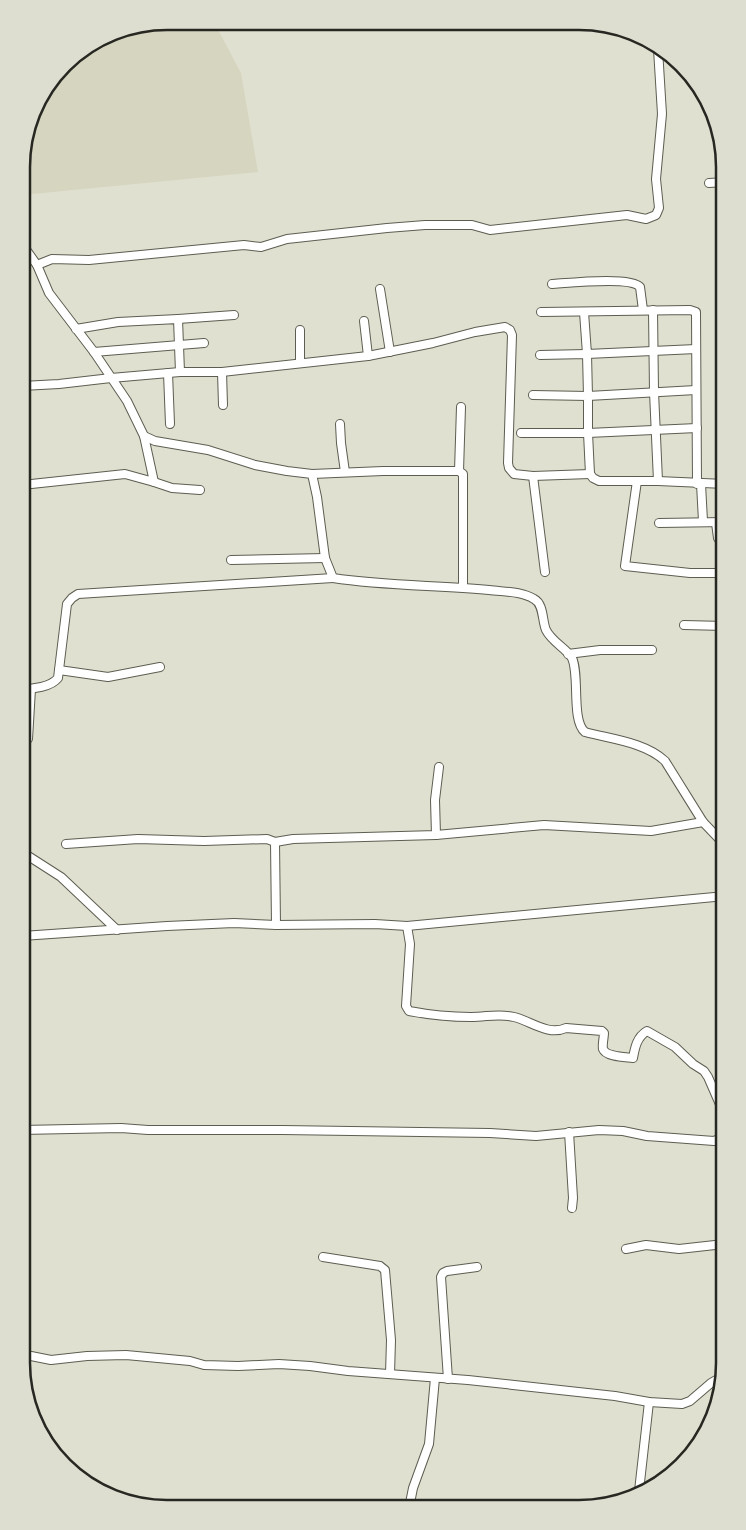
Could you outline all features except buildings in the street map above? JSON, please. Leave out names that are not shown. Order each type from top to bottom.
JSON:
[{"type":"street","points":[[37,265],[52,259],[89,260],[244,245],[261,247],[287,239],[396,227],[472,225],[490,230],[627,215],[646,220],[656,216],[659,208],[656,179],[662,114],[658,56]]},
{"type":"street","points":[[709,183],[716,183]]},
{"type":"street","points":[[30,255],[37,265],[48,293],[94,352],[127,401],[144,436],[154,482]]},
{"type":"street","points":[[552,284],[604,280],[638,284],[643,310]]},
{"type":"street","points":[[380,289],[390,352]]},
{"type":"street","points":[[541,312],[643,310],[690,310],[696,312],[697,428],[699,484],[703,521]]},
{"type":"street","points":[[653,310],[658,481]]},
{"type":"street","points":[[584,312],[590,474],[593,478],[600,481],[716,484]]},
{"type":"street","points":[[76,329],[118,322],[234,315]]},
{"type":"street","points":[[178,319],[180,372]]},
{"type":"street","points":[[364,321],[368,356]]},
{"type":"street","points":[[30,386],[180,372],[222,372],[368,356],[504,327],[510,330],[512,335],[509,468],[514,474],[533,476],[590,474]]},
{"type":"street","points":[[300,330],[300,363]]},
{"type":"street","points":[[94,352],[204,343]]},
{"type":"street","points":[[540,355],[696,348]]},
{"type":"street","points":[[222,372],[223,405]]},
{"type":"street","points":[[168,373],[170,424]]},
{"type":"street","points":[[533,395],[588,396],[696,390]]},
{"type":"street","points":[[461,407],[460,471],[463,474],[463,587]]},
{"type":"street","points":[[340,424],[345,472]]},
{"type":"street","points":[[522,433],[697,428]]},
{"type":"street","points":[[144,436],[155,441],[208,450],[255,465],[312,474],[383,471],[460,471]]},
{"type":"street","points":[[30,485],[125,474],[172,488],[200,490]]},
{"type":"street","points":[[312,474],[325,558],[333,578]]},
{"type":"street","points":[[533,476],[545,572]]},
{"type":"street","points":[[637,481],[625,566],[690,573],[716,573]]},
{"type":"street","points":[[659,523],[716,522]]},
{"type":"street","points":[[232,560],[325,558]]},
{"type":"street","points":[[30,706],[31,689],[54,683],[58,678],[67,604],[78,594],[333,578],[358,582],[463,587],[522,594],[536,599],[540,605],[546,629],[551,638],[572,658],[578,720],[581,730],[647,748],[657,754],[665,761],[703,822],[716,836]]},
{"type":"street","points":[[684,626],[716,626]]},
{"type":"street","points":[[568,654],[600,650],[652,650]]},
{"type":"street","points":[[59,670],[108,677],[160,667]]},
{"type":"street","points":[[436,835],[435,800],[439,767]]},
{"type":"street","points":[[66,844],[138,839],[204,841],[267,839],[275,842],[293,839],[436,835],[544,825],[651,831],[703,822]]},
{"type":"street","points":[[275,842],[276,925]]},
{"type":"street","points":[[30,857],[61,877],[117,930]]},
{"type":"street","points":[[30,935],[234,923],[407,926],[716,897]]},
{"type":"street","points":[[407,926],[410,944],[406,1006],[409,1011],[428,1015],[473,1017],[496,1014],[516,1017],[543,1028],[602,1031],[604,1033],[603,1048],[605,1051],[612,1055],[633,1058],[639,1038],[647,1031],[675,1047],[693,1064],[704,1071],[716,1095]]},
{"type":"street","points":[[30,1130],[120,1128],[148,1130],[291,1130],[490,1133],[536,1136],[599,1130],[716,1141]]},
{"type":"street","points":[[569,1132],[572,1208]]},
{"type":"street","points":[[626,1249],[646,1246],[679,1249],[716,1245]]},
{"type":"street","points":[[323,1257],[380,1266],[385,1270],[391,1340],[390,1374]]},
{"type":"street","points":[[448,1378],[441,1277],[447,1271],[477,1267]]},
{"type":"street","points":[[30,1356],[51,1360],[87,1356],[126,1355],[190,1361],[204,1365],[279,1364],[448,1378],[615,1396],[649,1402],[682,1404],[690,1401],[714,1381]]},
{"type":"street","points":[[410,1500],[412,1488],[429,1444],[435,1378]]},
{"type":"street","points":[[640,1486],[649,1402]]},
{"type":"shaded area","points":[[158,30],[218,30],[241,73],[258,172],[30,194],[30,158],[35,132],[40,115],[58,84],[70,70],[99,48],[123,37]]}]
